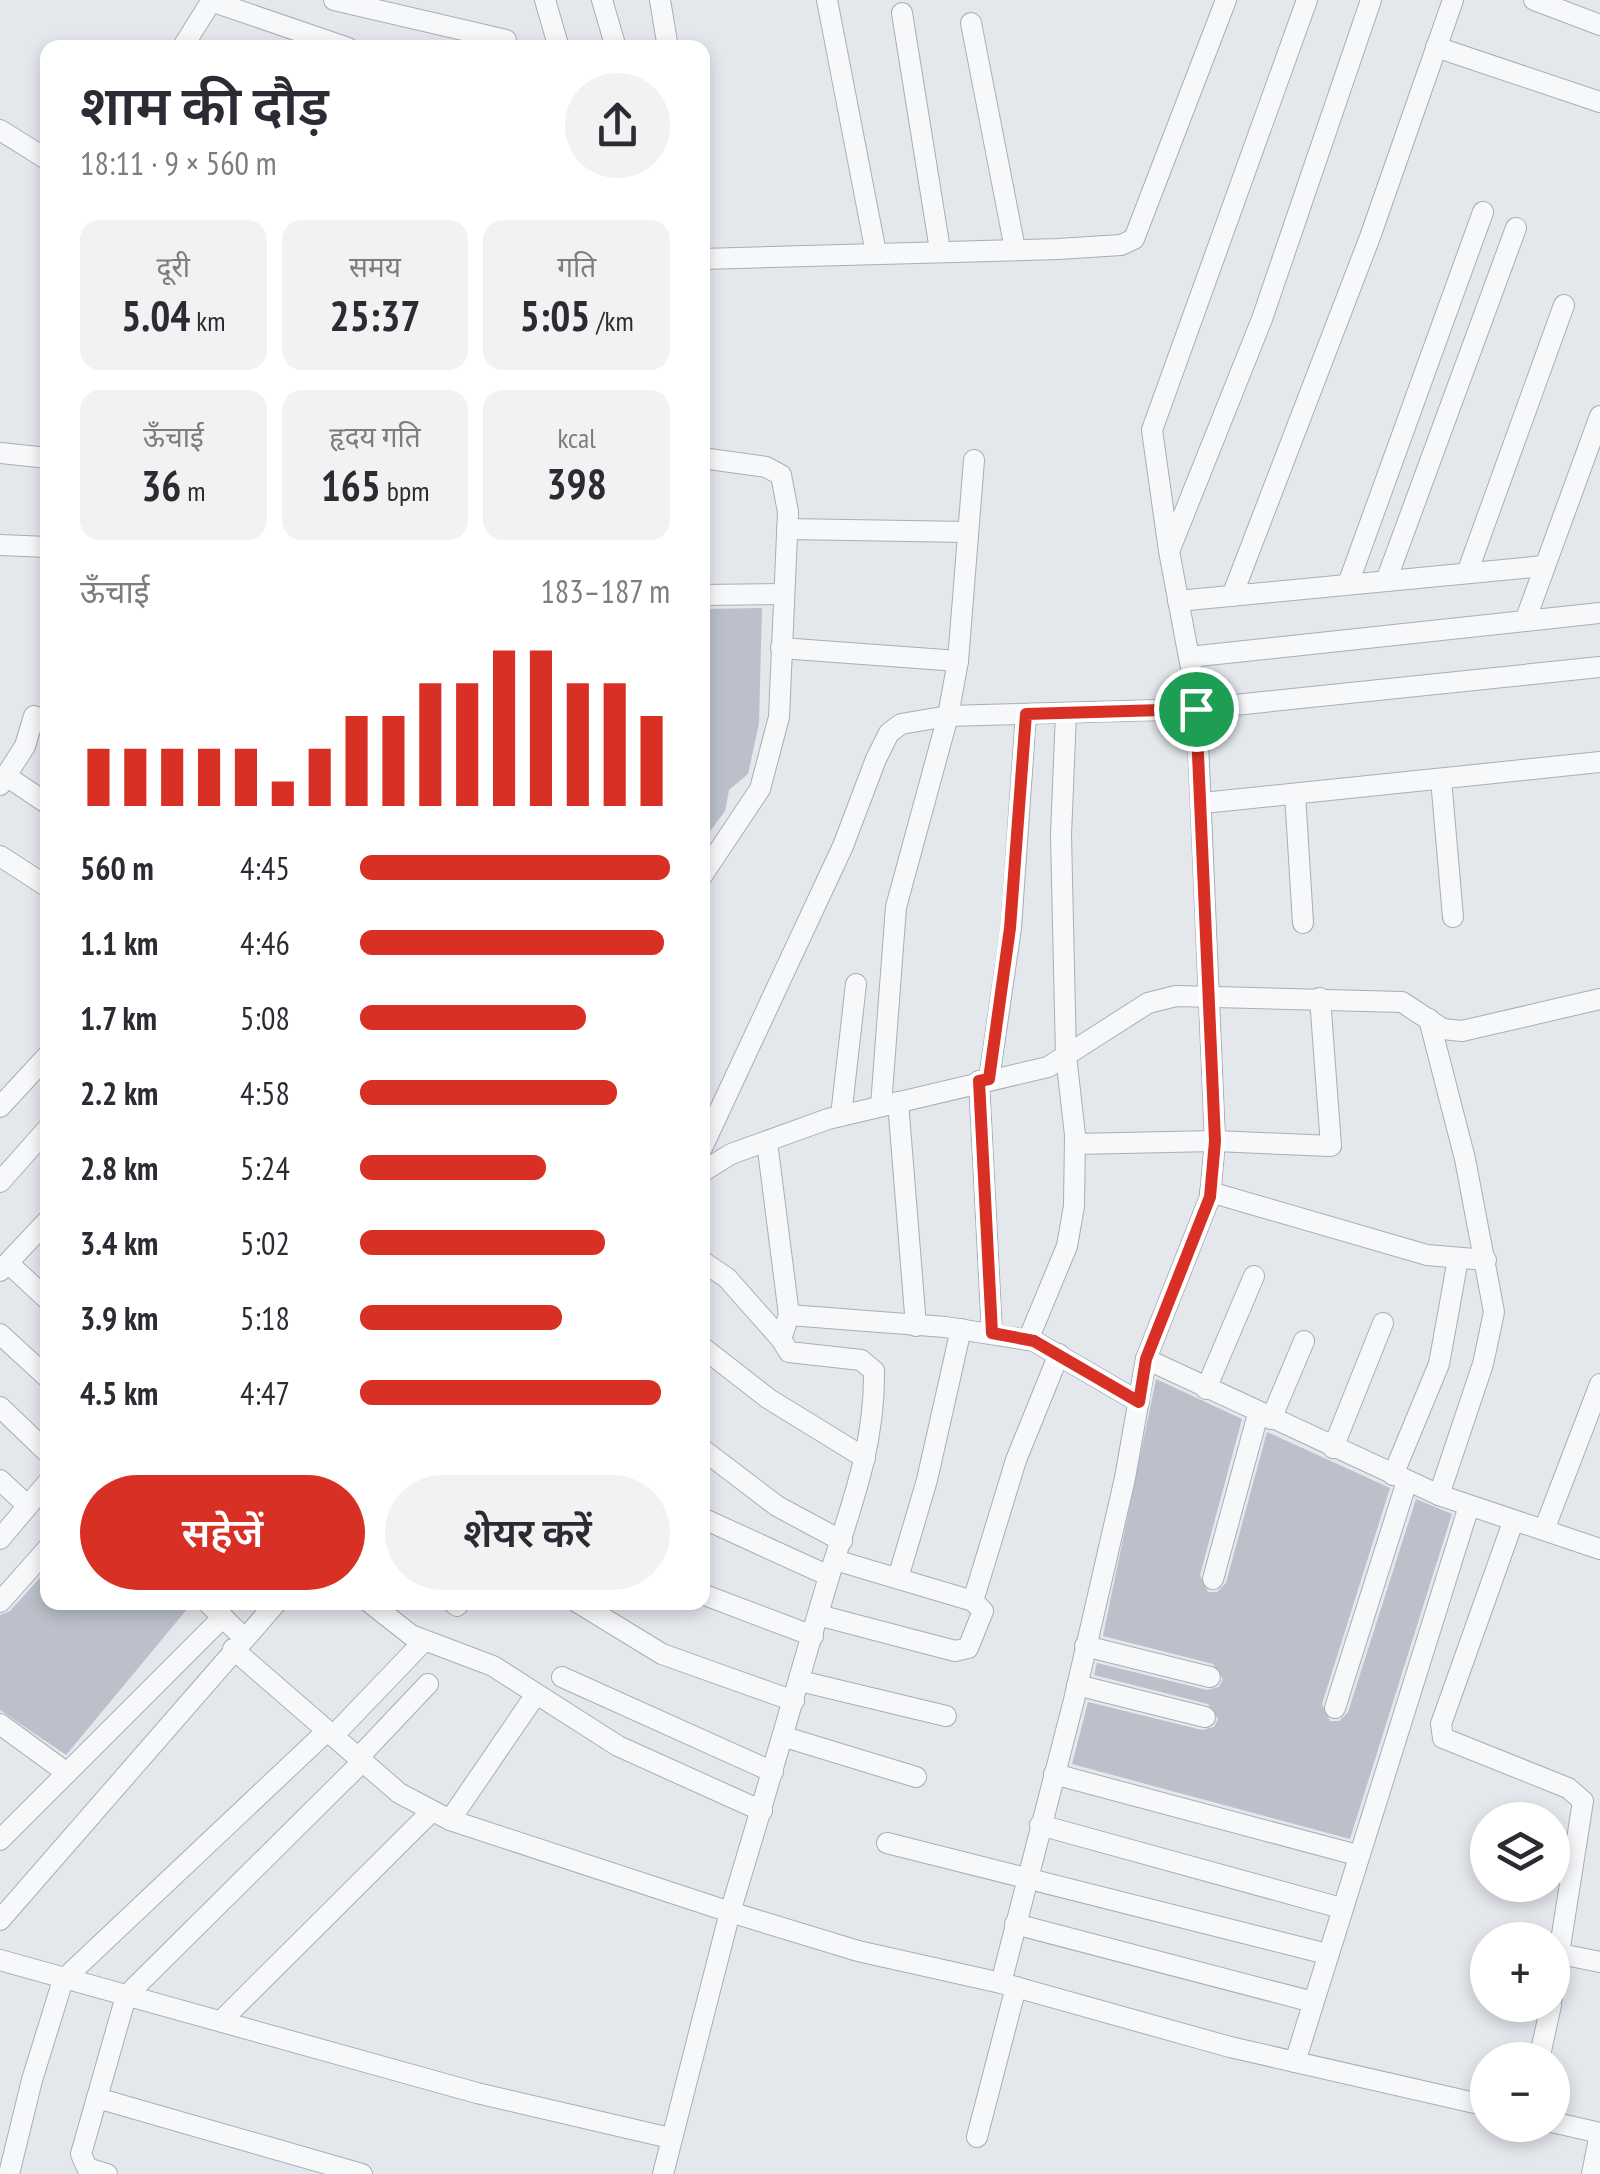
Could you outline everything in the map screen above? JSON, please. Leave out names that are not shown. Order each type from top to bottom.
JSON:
[{"type":"street","points":[[187,40],[211,0],[325,40]]},
{"type":"street","points":[[334,0],[506,40]]},
{"type":"street","points":[[545,0],[556,40]]},
{"type":"street","points":[[602,0],[614,40]]},
{"type":"street","points":[[660,0],[667,40]]},
{"type":"street","points":[[827,0],[876,254]]},
{"type":"street","points":[[710,259],[1106,246],[1134,239],[1226,0]]},
{"type":"street","points":[[977,2136],[1008,1985],[1015,1924],[1077,1685],[1146,1359],[1210,1192],[1215,1141],[1196,709],[1152,430],[1307,0]]},
{"type":"street","points":[[1169,551],[1262,319],[1371,0]]},
{"type":"street","points":[[1232,596],[1370,237],[1453,0]]},
{"type":"street","points":[[1534,0],[1600,25]]},
{"type":"street","points":[[902,13],[940,250]]},
{"type":"street","points":[[971,23],[1015,249]]},
{"type":"street","points":[[1436,47],[1600,102]]},
{"type":"street","points":[[0,130],[40,155]]},
{"type":"street","points":[[1348,584],[1483,212]]},
{"type":"street","points":[[1386,581],[1516,228]]},
{"type":"street","points":[[1467,573],[1564,305]]},
{"type":"street","points":[[1525,621],[1600,416]]},
{"type":"street","points":[[0,453],[40,457]]},
{"type":"street","points":[[710,459],[766,467],[781,475],[787,529],[779,717],[760,788],[710,864]]},
{"type":"street","points":[[916,1326],[889,1104],[896,906],[948,716],[958,661],[974,460]]},
{"type":"street","points":[[787,529],[968,532]]},
{"type":"street","points":[[0,546],[40,546]]},
{"type":"street","points":[[1178,601],[1544,566]]},
{"type":"street","points":[[710,595],[784,594]]},
{"type":"street","points":[[1189,657],[1600,613]]},
{"type":"street","points":[[781,648],[958,661]]},
{"type":"street","points":[[710,1128],[843,846],[889,733],[901,724],[948,716],[1196,709],[1600,668]]},
{"type":"street","points":[[1028,1340],[1067,1246],[1074,1206],[1075,1144],[1066,1056],[1067,926],[1061,836],[1066,713]]},
{"type":"street","points":[[992,1333],[984,1080],[1010,928],[1026,714]]},
{"type":"street","points":[[40,720],[34,716],[24,746],[3,781],[40,800]]},
{"type":"street","points":[[1203,803],[1600,762]]},
{"type":"street","points":[[1441,779],[1452,917]]},
{"type":"street","points":[[1295,794],[1303,923]]},
{"type":"street","points":[[0,856],[40,882]]},
{"type":"street","points":[[841,1116],[856,984]]},
{"type":"street","points":[[710,1167],[730,1154],[841,1116],[984,1080],[1023,1076],[1066,1056],[1148,1003],[1208,996],[1402,1002],[1442,1029],[1462,1031],[1600,999]]},
{"type":"street","points":[[1075,1144],[1215,1141],[1331,1146],[1320,998]]},
{"type":"street","points":[[1429,1019],[1486,1260],[1492,1331],[1438,1495]]},
{"type":"street","points":[[0,1107],[40,1064]]},
{"type":"street","points":[[0,1182],[40,1137]]},
{"type":"street","points":[[767,1142],[789,1315],[780,1339]]},
{"type":"street","points":[[1210,1192],[1427,1255],[1486,1260]]},
{"type":"street","points":[[40,1231],[4,1267],[40,1294]]},
{"type":"street","points":[[1335,1708],[1400,1478],[1439,1364],[1458,1258]]},
{"type":"street","points":[[664,2174],[730,1912],[818,1615],[858,1496],[874,1371],[861,1360],[789,1352],[727,1278],[710,1267]]},
{"type":"street","points":[[1206,1389],[1254,1276]]},
{"type":"street","points":[[789,1315],[992,1333],[1028,1340],[1139,1402]]},
{"type":"street","points":[[1334,1448],[1383,1323]]},
{"type":"street","points":[[898,1578],[927,1480],[961,1330]]},
{"type":"street","points":[[0,1334],[40,1371]]},
{"type":"street","points":[[1213,1580],[1264,1416],[1304,1341]]},
{"type":"street","points":[[710,1353],[768,1399],[865,1458]]},
{"type":"street","points":[[973,1601],[1016,1460],[1059,1354]]},
{"type":"street","points":[[1146,1359],[1438,1495],[1600,1549]]},
{"type":"street","points":[[1544,1530],[1600,1384]]},
{"type":"street","points":[[0,1406],[40,1445]]},
{"type":"street","points":[[710,1455],[777,1506],[836,1559]]},
{"type":"street","points":[[0,1480],[28,1506]]},
{"type":"street","points":[[0,1539],[40,1492]]},
{"type":"street","points":[[1295,2062],[1468,1506]]},
{"type":"street","points":[[710,1520],[973,1601],[983,1611],[980,1628],[968,1648],[955,1651],[818,1615]]},
{"type":"street","points":[[1513,1522],[1441,1724],[1444,1738],[1568,1788],[1583,1800],[1565,1922]]},
{"type":"street","points":[[0,1602],[40,1557]]},
{"type":"street","points":[[710,1597],[812,1636]]},
{"type":"street","points":[[0,1840],[67,1773],[215,1610],[238,1644],[330,1734],[399,1793],[441,1816],[858,1951],[1008,1985],[1295,2062],[1470,2102]]},
{"type":"street","points":[[0,1920],[270,1610]]},
{"type":"street","points":[[381,1610],[424,1640],[492,1666],[534,1697],[618,1746],[762,1811]]},
{"type":"street","points":[[590,1610],[662,1654],[797,1691],[946,1716]]},
{"type":"street","points":[[10,2174],[32,2080],[64,1980],[330,1734],[424,1640]]},
{"type":"street","points":[[1085,1646],[1210,1677]]},
{"type":"street","points":[[562,1676],[774,1772]]},
{"type":"street","points":[[107,2174],[87,2168],[81,2160],[126,1996],[360,1760],[428,1684]]},
{"type":"street","points":[[1077,1685],[1204,1717]]},
{"type":"street","points":[[222,2020],[441,1816],[534,1697]]},
{"type":"street","points":[[0,1724],[67,1773]]},
{"type":"street","points":[[784,1737],[916,1777]]},
{"type":"street","points":[[1054,1774],[1357,1855]]},
{"type":"street","points":[[1040,1825],[1341,1908]]},
{"type":"street","points":[[887,1843],[1327,1954]]},
{"type":"street","points":[[1015,1924],[1313,2002]]},
{"type":"street","points":[[1570,1956],[1600,1962]]},
{"type":"street","points":[[0,1960],[477,2092],[670,2138]]},
{"type":"street","points":[[98,2098],[362,2174]]},
{"type":"street","points":[[1570,2126],[1600,2133],[1592,2174]]},
{"type":"building","points":[[762,608],[759,723],[748,774],[729,790],[725,811],[710,831],[710,609]]},
{"type":"building","points":[[1156,1379],[1242,1419],[1200,1575],[1208,1592],[1217,1592],[1226,1583],[1267,1432],[1390,1488],[1322,1704],[1330,1721],[1339,1721],[1348,1712],[1416,1499],[1452,1514],[1350,1839],[1072,1764],[1088,1702],[1202,1730],[1214,1727],[1218,1719],[1208,1704],[1094,1675],[1097,1663],[1207,1690],[1219,1687],[1223,1679],[1213,1664],[1103,1636]]},
{"type":"building","points":[[40,1578],[40,1610],[186,1610],[66,1755],[0,1710],[0,1615],[10,1611]]},
{"type":"route","points":[[1196,709],[1215,1141],[1210,1197],[1146,1359],[1139,1402],[1034,1341],[992,1333],[979,1081],[989,1079],[1010,928],[1026,714],[1196,709]]}]
